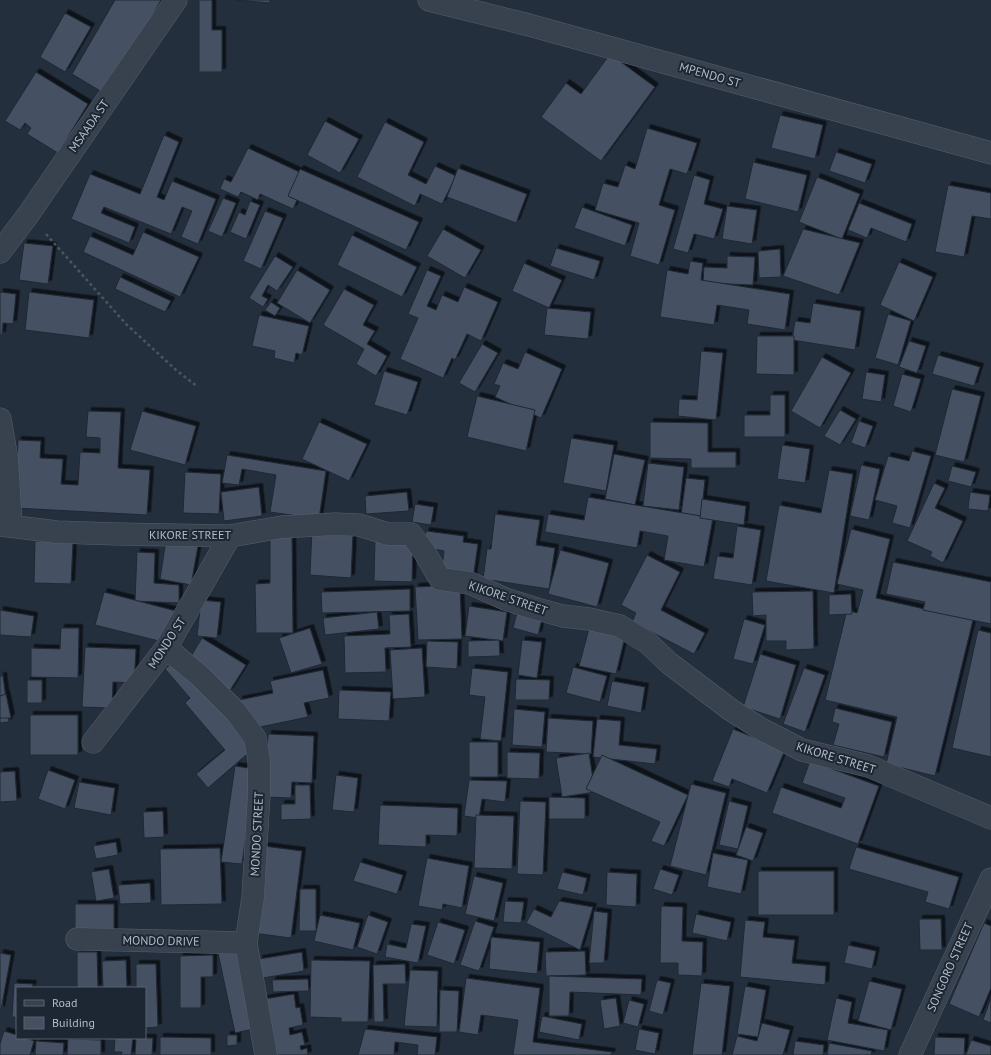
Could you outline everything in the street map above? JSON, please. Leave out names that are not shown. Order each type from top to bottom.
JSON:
[{"type":"street","name":"MSAADA ST","points":[[0,252],[28,215],[176,0]]},
{"type":"street","name":"MPENDO ST","points":[[429,0],[529,25],[991,153]]},
{"type":"street","points":[[0,419],[7,459],[6,525]]},
{"type":"street","name":"KIKORE STREET","points":[[6,525],[64,532],[230,536],[282,527],[335,524],[359,525],[388,534],[410,534],[425,553],[440,580],[470,583],[506,599],[537,609],[563,616],[589,619],[620,626],[648,643],[669,663],[731,710],[761,729],[802,750],[868,766],[991,818]]},
{"type":"street","name":"MONDO ST","points":[[93,742],[166,648],[230,536]]},
{"type":"street","name":"MONDO STREET","points":[[166,648],[200,676],[236,712],[255,738],[259,760],[260,794],[253,897],[246,943],[266,1055]]},
{"type":"street","name":"SONGORO STREET","points":[[910,1055],[991,879]]},
{"type":"street","name":"MONDO DRIVE","points":[[77,939],[246,943]]},
{"type":"path","points":[[28,215],[126,324],[176,370],[198,387]]},
{"type":"building","points":[[115,0],[161,0],[107,95],[72,74]]},
{"type":"building","points":[[199,0],[212,0],[212,30],[222,30],[222,72],[199,72]]},
{"type":"building","points":[[235,0],[270,0],[270,3]]},
{"type":"building","points":[[65,13],[91,27],[65,72],[40,57]]},
{"type":"building","points":[[610,54],[655,87],[601,161],[541,117],[566,83],[581,94]]},
{"type":"building","points":[[36,72],[88,104],[58,153],[27,134],[31,128],[25,123],[20,130],[5,121]]},
{"type":"building","points":[[780,115],[823,125],[815,159],[771,148]]},
{"type":"building","points":[[325,121],[359,139],[340,173],[307,155]]},
{"type":"building","points":[[385,122],[424,142],[408,175],[426,184],[435,166],[456,176],[442,204],[420,194],[415,206],[357,177]]},
{"type":"building","points":[[647,128],[697,143],[687,174],[670,169],[659,205],[675,210],[659,265],[630,256],[639,223],[595,210],[603,183],[618,187],[625,165],[635,169]]},
{"type":"building","points":[[164,135],[179,142],[157,197],[164,200],[172,181],[216,199],[198,244],[181,237],[192,211],[182,207],[171,234],[104,207],[101,213],[135,227],[129,243],[71,219],[90,174],[140,194]]},
{"type":"building","points":[[248,148],[308,176],[293,209],[260,194],[258,200],[241,192],[238,197],[220,189],[224,179],[231,182]]},
{"type":"building","points":[[836,152],[872,164],[865,183],[829,171]]},
{"type":"building","points":[[753,162],[807,175],[798,212],[745,199]]},
{"type":"building","points":[[458,168],[527,194],[516,223],[447,197]]},
{"type":"building","points":[[300,169],[419,222],[406,250],[288,196]]},
{"type":"building","points":[[694,175],[710,180],[704,204],[723,209],[714,239],[694,234],[688,253],[673,249]]},
{"type":"building","points":[[817,177],[860,194],[842,239],[799,222]]},
{"type":"building","points":[[948,185],[991,193],[991,219],[972,216],[964,257],[935,252]]},
{"type":"building","points":[[223,198],[236,203],[222,237],[208,231]]},
{"type":"building","points":[[250,201],[260,205],[246,239],[230,232],[239,212],[245,215]]},
{"type":"building","points":[[859,203],[912,224],[906,242],[871,228],[867,238],[848,230]]},
{"type":"building","points":[[727,206],[757,210],[752,244],[722,239]]},
{"type":"building","points":[[582,207],[632,225],[625,246],[574,228]]},
{"type":"building","points":[[265,211],[283,218],[261,269],[243,261]]},
{"type":"building","points":[[443,229],[481,250],[465,278],[427,256]]},
{"type":"building","points":[[803,229],[860,243],[839,295],[783,276]]},
{"type":"building","points":[[143,232],[199,257],[180,297],[83,252],[90,236],[133,255]]},
{"type":"building","points":[[352,235],[417,267],[402,297],[337,265]]},
{"type":"building","points":[[24,243],[53,246],[48,284],[19,280]]},
{"type":"building","points":[[556,248],[600,261],[594,280],[550,266]]},
{"type":"building","points":[[780,249],[781,277],[759,278],[758,251]]},
{"type":"building","points":[[275,256],[293,267],[277,291],[268,285],[262,296],[268,299],[263,307],[249,298]]},
{"type":"building","points":[[727,256],[755,257],[753,285],[703,283],[704,267],[727,268]]},
{"type":"building","points":[[690,261],[703,263],[701,280],[790,294],[785,330],[747,324],[749,310],[717,305],[714,325],[660,317],[667,270],[688,274]]},
{"type":"building","points":[[899,262],[933,277],[914,321],[880,305]]},
{"type":"building","points":[[524,263],[562,280],[549,308],[512,291]]},
{"type":"building","points":[[297,270],[330,290],[310,323],[277,303]]},
{"type":"building","points":[[427,270],[441,276],[427,306],[436,310],[442,295],[458,302],[464,287],[498,302],[481,341],[467,334],[455,360],[452,358],[443,378],[400,359],[418,318],[408,314]]},
{"type":"building","points":[[120,277],[171,301],[165,312],[115,289]]},
{"type":"building","points":[[344,289],[374,305],[363,325],[375,331],[367,344],[387,356],[376,376],[356,364],[364,349],[323,325]]},
{"type":"building","points":[[0,292],[16,294],[13,324],[3,323],[2,335],[0,335]]},
{"type":"building","points":[[29,292],[94,300],[89,338],[25,330]]},
{"type":"building","points":[[271,302],[280,308],[275,316],[265,310]]},
{"type":"building","points":[[813,303],[861,311],[855,350],[792,340],[795,321],[810,323]]},
{"type":"building","points":[[547,308],[591,312],[588,339],[544,335]]},
{"type":"building","points":[[888,314],[911,321],[898,365],[875,358]]},
{"type":"building","points":[[259,315],[309,326],[302,355],[296,353],[294,363],[274,358],[275,351],[252,346]]},
{"type":"building","points":[[757,336],[794,336],[794,375],[756,374]]},
{"type":"building","points":[[909,341],[926,346],[917,373],[899,367]]},
{"type":"building","points":[[482,344],[498,353],[475,392],[459,383]]},
{"type":"building","points":[[701,351],[723,353],[716,420],[678,416],[679,399],[697,400]]},
{"type":"building","points":[[525,352],[562,369],[541,418],[495,397],[500,386],[494,384],[503,363],[518,369]]},
{"type":"building","points":[[938,355],[980,367],[974,386],[932,374]]},
{"type":"building","points":[[822,357],[851,373],[820,428],[791,411]]},
{"type":"building","points":[[384,371],[418,382],[407,415],[374,405]]},
{"type":"building","points":[[866,372],[885,375],[881,402],[862,399]]},
{"type":"building","points":[[902,374],[921,379],[911,412],[893,406]]},
{"type":"building","points":[[952,389],[981,396],[964,462],[935,455]]},
{"type":"building","points":[[770,395],[785,395],[785,437],[744,437],[744,415],[770,415]]},
{"type":"building","points":[[477,396],[535,410],[526,451],[467,437]]},
{"type":"building","points":[[840,410],[856,419],[840,445],[824,436]]},
{"type":"building","points":[[88,411],[121,412],[118,468],[150,470],[147,515],[15,508],[18,440],[41,441],[40,458],[63,459],[61,484],[78,485],[80,452],[100,453],[100,438],[86,437]]},
{"type":"building","points":[[142,411],[196,426],[185,465],[130,450]]},
{"type":"building","points":[[859,421],[873,426],[865,448],[851,443]]},
{"type":"building","points":[[319,422],[367,444],[349,481],[302,459]]},
{"type":"building","points":[[650,422],[708,423],[708,452],[736,452],[736,468],[691,468],[691,459],[650,458]]},
{"type":"building","points":[[571,438],[614,445],[606,491],[563,483]]},
{"type":"building","points":[[782,445],[810,449],[805,483],[777,479]]},
{"type":"building","points":[[912,451],[931,456],[910,528],[892,523],[897,506],[875,500],[888,456],[909,461]]},
{"type":"building","points":[[614,454],[645,460],[635,505],[605,499]]},
{"type":"building","points":[[227,455],[326,471],[319,519],[270,512],[276,475],[242,469],[239,485],[222,483]]},
{"type":"building","points":[[648,463],[684,467],[679,510],[643,506]]},
{"type":"building","points":[[861,465],[880,469],[869,520],[850,516]]},
{"type":"building","points":[[952,466],[976,472],[971,487],[948,481]]},
{"type":"building","points":[[829,470],[853,474],[834,593],[766,581],[779,505],[821,513]]},
{"type":"building","points":[[185,472],[221,474],[219,514],[183,513]]},
{"type":"building","points":[[686,478],[705,480],[701,517],[681,515]]},
{"type":"building","points":[[934,483],[945,488],[935,508],[963,521],[943,563],[930,556],[932,552],[907,541]]},
{"type":"building","points":[[259,487],[262,516],[224,521],[221,492]]},
{"type":"building","points":[[407,492],[409,511],[366,514],[365,496]]},
{"type":"building","points":[[970,492],[990,495],[988,511],[968,509]]},
{"type":"building","points":[[588,497],[713,518],[704,567],[664,560],[668,536],[640,531],[637,548],[545,532],[548,514],[584,520]]},
{"type":"building","points":[[702,499],[746,506],[744,525],[700,518]]},
{"type":"building","points":[[415,504],[434,507],[431,525],[412,522]]},
{"type":"building","points":[[495,514],[540,520],[536,545],[555,548],[549,589],[483,579],[487,549],[491,549]]},
{"type":"building","points":[[737,526],[761,530],[752,585],[713,579],[717,556],[733,558]]},
{"type":"building","points":[[312,529],[353,532],[351,578],[310,575]]},
{"type":"building","points":[[851,529],[890,539],[876,598],[973,620],[935,776],[886,764],[897,717],[825,700],[847,610],[857,613],[863,590],[837,584]]},
{"type":"building","points":[[426,531],[464,536],[463,542],[478,544],[473,579],[441,574],[444,551],[423,547]]},
{"type":"building","points":[[270,536],[292,536],[293,633],[256,633],[255,584],[270,583]]},
{"type":"building","points":[[166,540],[198,546],[191,585],[160,579]]},
{"type":"building","points":[[375,540],[413,541],[412,582],[374,581]]},
{"type":"building","points":[[35,541],[73,542],[71,584],[34,583]]},
{"type":"building","points":[[560,550],[609,563],[597,607],[548,594]]},
{"type":"building","points":[[137,552],[155,553],[154,583],[179,585],[179,603],[135,601]]},
{"type":"building","points":[[647,555],[680,572],[661,610],[705,633],[694,654],[632,622],[636,613],[621,605]]},
{"type":"building","points":[[893,562],[991,582],[991,624],[923,610],[925,602],[886,594]]},
{"type":"building","points":[[460,585],[462,639],[418,640],[415,587]]},
{"type":"building","points":[[410,589],[410,611],[322,613],[321,592]]},
{"type":"building","points":[[813,591],[814,649],[786,650],[786,641],[766,641],[766,615],[753,616],[752,592]]},
{"type":"building","points":[[104,592],[176,611],[167,643],[95,625]]},
{"type":"building","points":[[851,594],[852,614],[829,615],[829,595]]},
{"type":"building","points":[[201,600],[221,602],[217,638],[197,636]]},
{"type":"building","points":[[469,606],[507,612],[503,641],[465,636]]},
{"type":"building","points":[[0,610],[34,616],[31,637],[0,635]]},
{"type":"building","points":[[377,612],[379,629],[325,635],[323,618]]},
{"type":"building","points":[[517,613],[542,619],[538,635],[513,628]]},
{"type":"building","points":[[409,614],[411,647],[385,648],[386,672],[345,673],[344,636],[390,634],[389,615]]},
{"type":"building","points":[[744,619],[765,625],[753,664],[733,659]]},
{"type":"building","points":[[590,625],[626,633],[616,674],[579,666]]},
{"type":"building","points":[[61,628],[79,628],[78,678],[31,677],[31,648],[60,649]]},
{"type":"building","points":[[310,628],[322,664],[291,673],[279,638]]},
{"type":"building","points":[[978,630],[991,633],[991,757],[952,748]]},
{"type":"building","points":[[202,638],[246,665],[229,692],[185,666]]},
{"type":"building","points":[[499,640],[500,656],[468,657],[468,641]]},
{"type":"building","points":[[522,640],[542,642],[537,678],[518,675]]},
{"type":"building","points":[[427,641],[458,642],[457,669],[426,667]]},
{"type":"building","points":[[85,647],[136,649],[134,683],[113,682],[112,708],[82,707]]},
{"type":"building","points":[[422,648],[425,697],[393,699],[390,650]]},
{"type":"building","points":[[183,654],[260,743],[208,788],[196,774],[225,750],[185,703],[190,698],[165,669]]},
{"type":"building","points":[[760,654],[796,665],[780,719],[743,707]]},
{"type":"building","points":[[573,667],[607,676],[600,702],[566,693]]},
{"type":"building","points":[[472,668],[508,672],[501,741],[480,739],[485,697],[469,695]]},
{"type":"building","points":[[804,668],[825,675],[805,732],[783,724]]},
{"type":"building","points":[[323,670],[329,698],[304,703],[308,717],[246,730],[239,700],[273,693],[270,681]]},
{"type":"building","points":[[0,676],[3,676],[9,722],[0,723]]},
{"type":"building","points":[[516,679],[550,680],[549,700],[515,700]]},
{"type":"building","points":[[27,680],[42,680],[42,703],[27,703]]},
{"type":"building","points":[[612,681],[645,687],[641,713],[607,706]]},
{"type":"building","points":[[339,690],[391,692],[389,721],[338,719]]},
{"type":"building","points":[[6,694],[11,718],[0,718],[0,696]]},
{"type":"building","points":[[835,708],[892,722],[884,757],[833,745],[839,724],[832,722]]},
{"type":"building","points":[[514,709],[545,712],[542,747],[512,745]]},
{"type":"building","points":[[30,715],[78,715],[78,755],[30,755]]},
{"type":"building","points":[[548,718],[593,721],[591,754],[546,752]]},
{"type":"building","points":[[597,719],[621,721],[619,745],[657,749],[655,764],[593,757]]},
{"type":"building","points":[[733,729],[785,750],[767,793],[732,779],[729,787],[712,781]]},
{"type":"building","points":[[268,734],[314,736],[312,783],[292,782],[291,798],[265,797]]},
{"type":"building","points":[[469,742],[498,742],[498,777],[469,777]]},
{"type":"building","points":[[507,752],[540,753],[539,779],[507,778]]},
{"type":"building","points":[[589,753],[595,792],[562,797],[556,758]]},
{"type":"building","points":[[602,755],[688,795],[664,846],[651,841],[660,822],[586,789]]},
{"type":"building","points":[[810,761],[879,786],[858,844],[772,813],[781,787],[841,808],[845,798],[802,783]]},
{"type":"building","points":[[235,766],[255,769],[242,864],[221,862]]},
{"type":"building","points":[[48,770],[75,780],[65,809],[38,799]]},
{"type":"building","points":[[15,771],[17,801],[0,802],[0,772]]},
{"type":"building","points":[[336,775],[358,778],[354,812],[332,810]]},
{"type":"building","points":[[469,780],[507,781],[505,802],[482,799],[479,818],[464,816]]},
{"type":"building","points":[[79,782],[115,788],[111,815],[74,808]]},
{"type":"building","points":[[691,784],[726,793],[706,875],[670,866]]},
{"type":"building","points":[[295,785],[310,785],[311,819],[281,820],[281,804],[295,804]]},
{"type":"building","points":[[549,797],[585,798],[585,819],[549,819]]},
{"type":"building","points":[[520,801],[546,802],[543,875],[517,874]]},
{"type":"building","points":[[729,801],[748,806],[738,849],[719,845]]},
{"type":"building","points":[[380,805],[458,808],[457,836],[426,835],[426,847],[378,845]]},
{"type":"building","points":[[163,811],[164,837],[144,838],[143,812]]},
{"type":"building","points":[[476,815],[514,816],[512,869],[474,868]]},
{"type":"building","points":[[746,827],[763,833],[753,861],[736,855]]},
{"type":"building","points":[[116,842],[118,855],[96,859],[93,846]]},
{"type":"building","points":[[256,845],[302,851],[291,938],[245,932]]},
{"type":"building","points":[[856,847],[959,877],[949,909],[925,902],[928,892],[849,869]]},
{"type":"building","points":[[220,848],[222,904],[161,905],[160,849]]},
{"type":"building","points":[[713,853],[748,860],[741,894],[707,887]]},
{"type":"building","points":[[427,858],[469,866],[462,908],[443,904],[442,910],[418,906]]},
{"type":"building","points":[[360,862],[403,875],[397,894],[353,881]]},
{"type":"building","points":[[109,869],[114,898],[96,901],[91,872]]},
{"type":"building","points":[[660,869],[679,875],[672,895],[653,889]]},
{"type":"building","points":[[758,871],[834,871],[834,915],[758,915]]},
{"type":"building","points":[[562,872],[587,878],[583,895],[557,889]]},
{"type":"building","points":[[607,872],[637,874],[636,907],[606,905]]},
{"type":"building","points":[[474,876],[503,883],[494,921],[465,914]]},
{"type":"building","points":[[150,883],[151,903],[120,904],[118,885]]},
{"type":"building","points":[[300,889],[316,889],[316,931],[299,931]]},
{"type":"building","points":[[505,901],[524,902],[521,923],[503,922]]},
{"type":"building","points":[[559,901],[593,907],[580,950],[526,923],[534,909],[551,917]]},
{"type":"building","points":[[75,904],[114,904],[114,934],[75,934]]},
{"type":"building","points":[[661,906],[683,907],[682,941],[703,942],[702,976],[678,975],[678,963],[660,963]]},
{"type":"building","points":[[594,911],[608,913],[604,963],[589,963]]},
{"type":"building","points":[[696,914],[731,922],[727,941],[692,933]]},
{"type":"building","points":[[320,915],[360,923],[353,950],[314,941]]},
{"type":"building","points":[[368,915],[388,922],[377,954],[357,947]]},
{"type":"building","points":[[919,919],[941,919],[942,950],[920,950]]},
{"type":"building","points":[[745,920],[765,922],[763,937],[795,940],[792,963],[826,966],[825,985],[740,977]]},
{"type":"building","points":[[475,921],[494,927],[479,971],[460,965]]},
{"type":"building","points":[[438,922],[465,930],[454,964],[427,955]]},
{"type":"building","points":[[984,923],[991,926],[991,988],[979,1017],[949,1004]]},
{"type":"building","points":[[411,924],[426,926],[418,963],[385,957],[387,944],[406,948]]},
{"type":"building","points":[[491,937],[540,942],[537,974],[489,969]]},
{"type":"building","points":[[848,945],[876,951],[872,969],[844,963]]},
{"type":"building","points":[[237,949],[253,1029],[235,1033],[218,953]]},
{"type":"building","points":[[585,951],[586,975],[546,976],[545,952]]},
{"type":"building","points":[[77,952],[97,952],[98,987],[77,987]]},
{"type":"building","points":[[302,952],[304,971],[263,978],[259,959]]},
{"type":"building","points":[[0,953],[11,955],[1,1010],[0,1009]]},
{"type":"building","points":[[213,955],[213,977],[201,977],[201,1008],[180,1008],[180,956]]},
{"type":"building","points":[[126,960],[127,987],[103,987],[102,961]]},
{"type":"building","points":[[311,960],[370,961],[368,1022],[341,1022],[341,1018],[310,1017]]},
{"type":"building","points":[[136,964],[156,964],[158,1027],[146,1028],[146,987],[136,987]]},
{"type":"building","points":[[405,964],[406,984],[383,984],[384,1022],[374,1022],[373,965]]},
{"type":"building","points":[[410,970],[438,971],[437,1027],[404,1026]]},
{"type":"building","points":[[549,976],[642,979],[641,995],[570,992],[569,1016],[549,1016]]},
{"type":"building","points":[[466,978],[540,988],[533,1042],[612,1052],[611,1055],[513,1055],[518,1020],[481,1015],[478,1035],[459,1032]]},
{"type":"building","points":[[308,979],[309,991],[273,992],[272,980]]},
{"type":"building","points":[[657,980],[671,983],[663,1015],[649,1011]]},
{"type":"building","points":[[869,981],[902,989],[891,1030],[858,1021]]},
{"type":"building","points":[[14,983],[33,984],[32,987],[16,987],[16,1017],[12,1017]]},
{"type":"building","points":[[701,983],[730,986],[722,1055],[692,1055]]},
{"type":"building","points":[[745,986],[766,990],[758,1037],[737,1034]]},
{"type":"building","points":[[440,990],[459,991],[457,1032],[439,1032]]},
{"type":"building","points":[[294,994],[296,1008],[300,1007],[303,1025],[289,1028],[290,1035],[302,1032],[305,1045],[300,1046],[301,1050],[307,1048],[308,1055],[276,1055],[264,999]]},
{"type":"building","points":[[616,998],[620,1026],[604,1029],[600,1000]]},
{"type":"building","points":[[836,998],[852,1002],[848,1023],[888,1030],[884,1051],[827,1040]]},
{"type":"building","points":[[991,998],[991,1023],[983,1020]]},
{"type":"building","points":[[629,1000],[644,1004],[638,1027],[623,1023]]},
{"type":"building","points":[[542,1016],[582,1024],[579,1040],[539,1032]]},
{"type":"building","points":[[762,1023],[790,1030],[783,1055],[732,1055],[737,1036],[757,1041]]},
{"type":"building","points":[[365,1029],[437,1037],[435,1055],[417,1055],[418,1045],[395,1042],[394,1055],[358,1055]]},
{"type":"building","points":[[639,1029],[659,1033],[655,1054],[635,1050]]},
{"type":"building","points":[[4,1031],[16,1035],[16,1039],[29,1039],[34,1041],[30,1055],[0,1055],[0,1044]]},
{"type":"building","points":[[227,1035],[237,1035],[237,1045],[227,1046]]},
{"type":"building","points":[[160,1037],[211,1038],[211,1055],[160,1055]]},
{"type":"building","points":[[935,1037],[965,1038],[964,1055],[934,1055]]},
{"type":"building","points":[[153,1038],[152,1055],[135,1055],[136,1039]]},
{"type":"building","points":[[68,1039],[101,1040],[101,1055],[67,1055]]},
{"type":"building","points":[[115,1039],[133,1039],[131,1055],[121,1055],[122,1052],[114,1052]]},
{"type":"building","points":[[971,1040],[991,1046],[991,1055],[966,1055]]},
{"type":"building","points":[[36,1041],[64,1043],[63,1055],[35,1055]]},
{"type":"building","points":[[795,1041],[824,1045],[823,1055],[793,1055]]},
{"type":"building","points":[[829,1043],[872,1051],[871,1055],[827,1055]]}]
